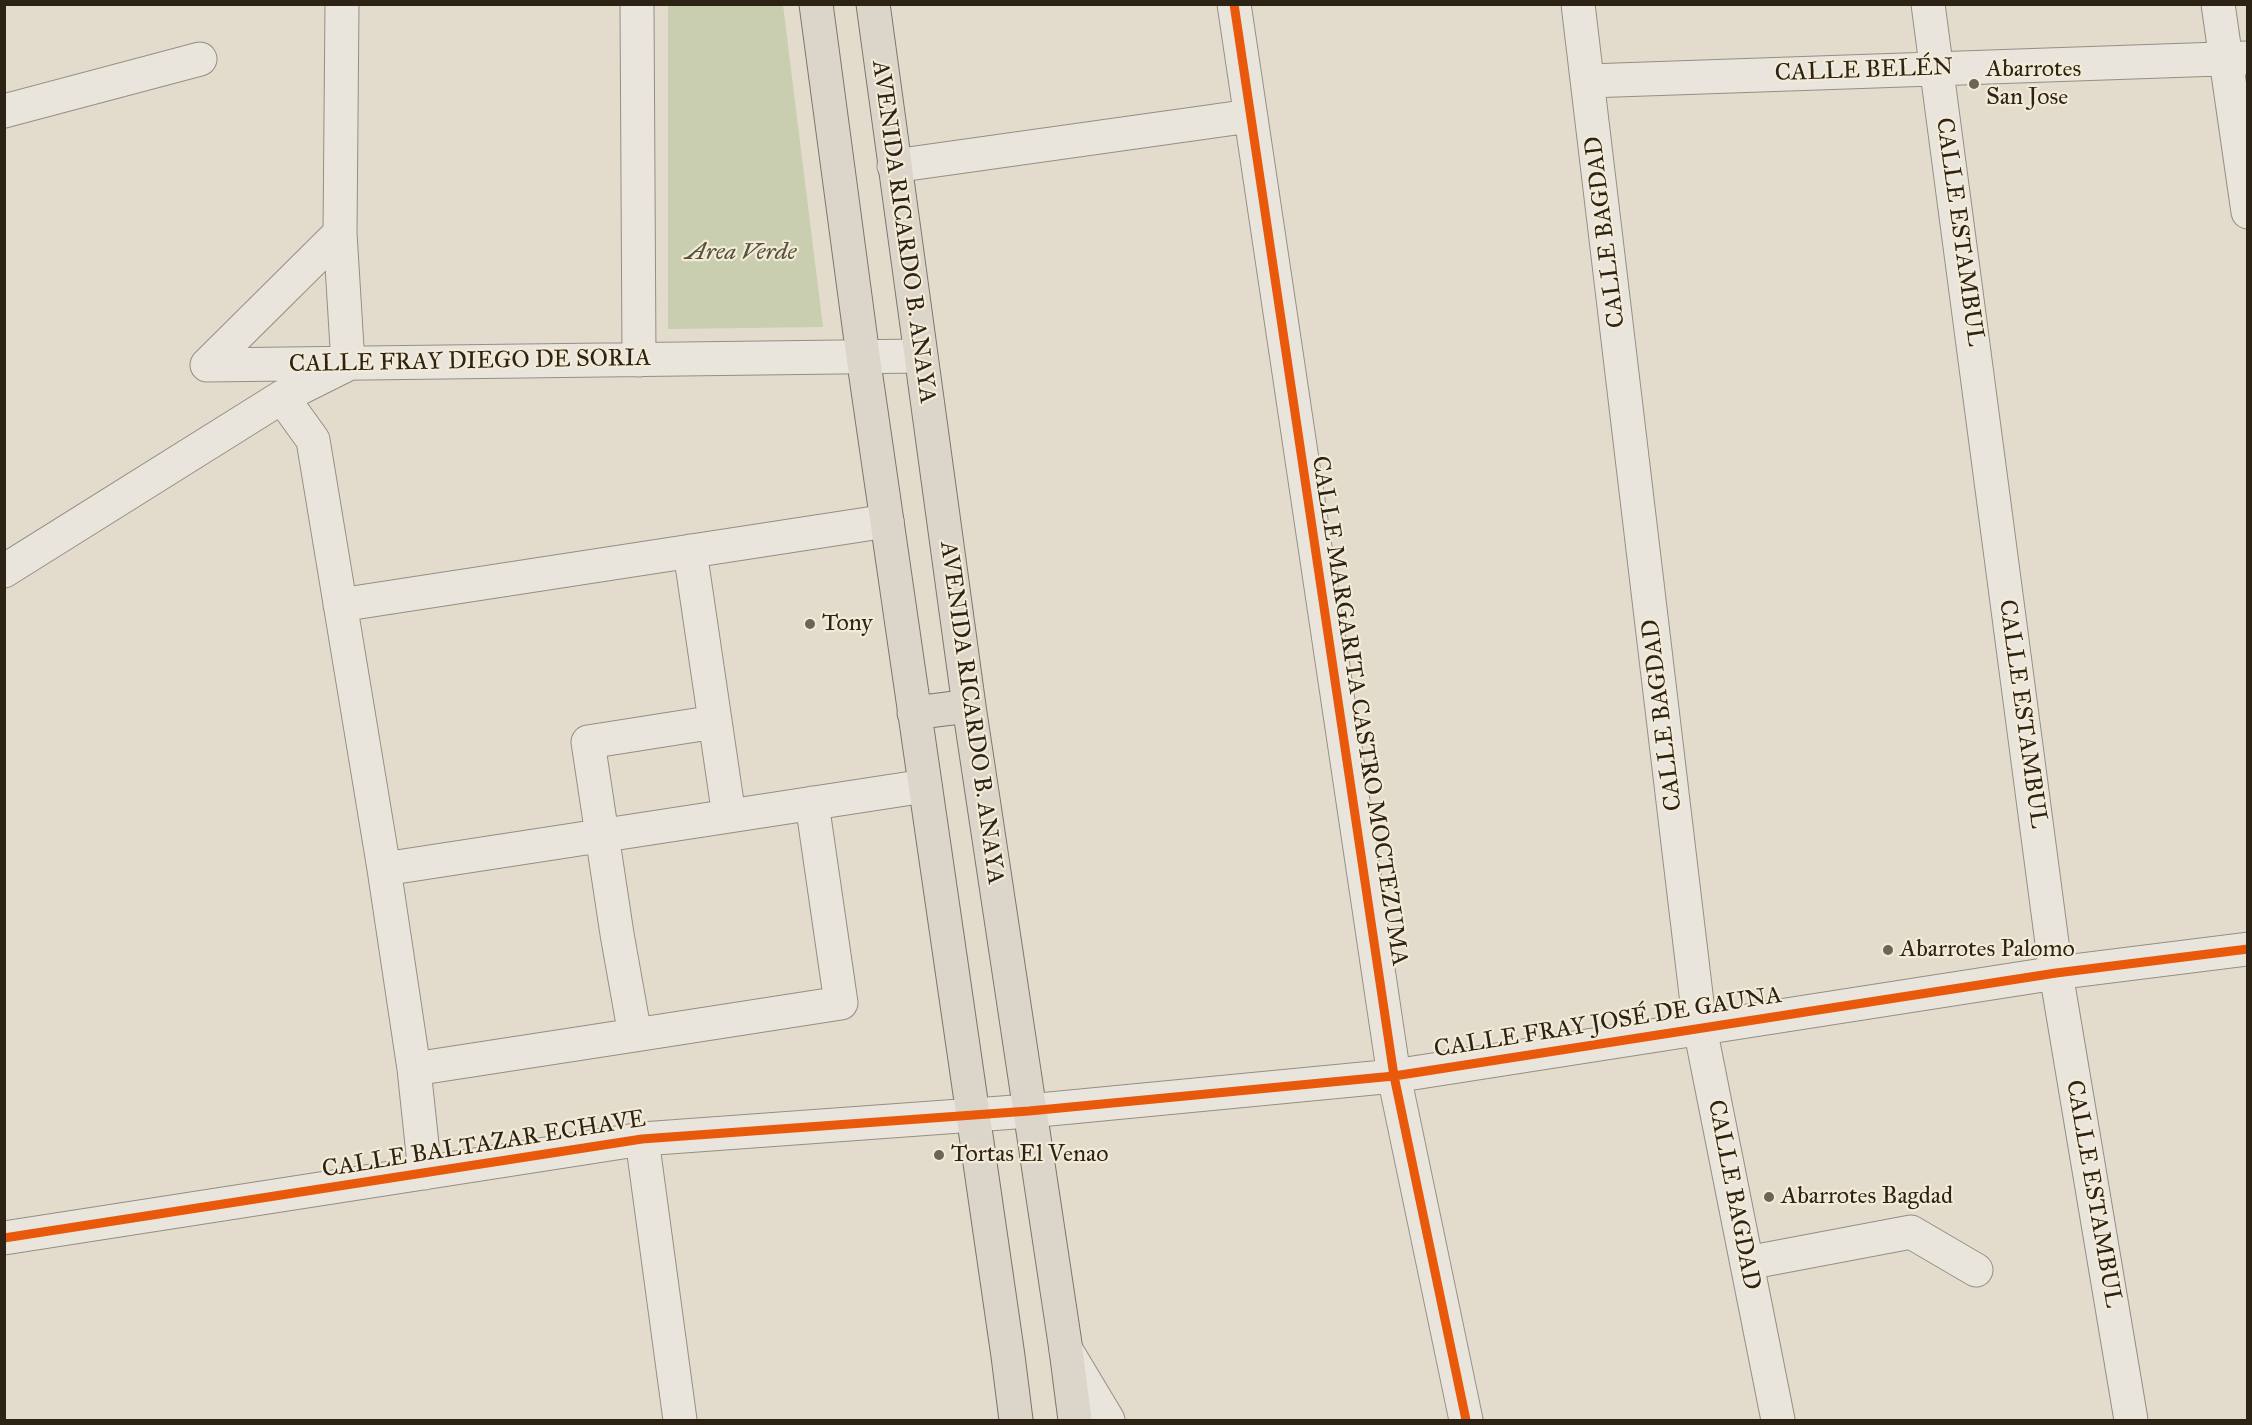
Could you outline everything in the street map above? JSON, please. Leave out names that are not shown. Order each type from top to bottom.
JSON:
[{"type":"main road","points":[[816,4],[863,356],[1016,1420]]},
{"type":"main road","name":"AVENIDA RICARDO B. ANAYA","points":[[873,4],[969,706],[1075,1420]]},
{"type":"main road","points":[[914,713],[969,706]]},
{"type":"street","points":[[4,571],[282,397],[348,364],[340,233],[342,4]]},
{"type":"street","points":[[637,4],[639,360]]},
{"type":"street","name":"CALLE MARGARITA CASTRO MOCTEZUMA","points":[[1233,4],[1394,1076],[1466,1420]]},
{"type":"street","name":"CALLE BAGDAD","points":[[1578,4],[1700,1028],[1778,1420]]},
{"type":"street","name":"CALLE ESTAMBUL","points":[[1928,4],[2056,973],[2131,1420]]},
{"type":"street","points":[[2218,4],[2236,58],[2247,212]]},
{"type":"street","name":"CALLE BELÉN","points":[[1588,81],[2236,58]]},
{"type":"street","points":[[4,111],[200,59]]},
{"type":"street","points":[[894,166],[1250,116]]},
{"type":"street","name":"CALLE FRAY DIEGO DE SORIA","points":[[340,233],[207,365],[920,356]]},
{"type":"street","points":[[282,397],[313,440],[384,870],[414,1069],[425,1173]]},
{"type":"street","points":[[340,605],[887,521]]},
{"type":"street","points":[[690,551],[729,816]]},
{"type":"street","points":[[634,1035],[588,742],[715,722]]},
{"type":"street","points":[[384,870],[925,786]]},
{"type":"street","points":[[414,1069],[842,1003],[812,803]]},
{"type":"street","name":"CALLE FRAY JOSÉ DE GAUNA","points":[[972,1114],[1029,1111],[1394,1076],[2056,973],[2247,949]]},
{"type":"street","name":"CALLE BALTAZAR ECHAVE","points":[[4,1238],[642,1139],[972,1114]]},
{"type":"street","points":[[642,1139],[680,1420]]},
{"type":"street","points":[[1747,1263],[1911,1232],[1976,1270]]},
{"type":"street","points":[[1066,1350],[1103,1408],[1108,1420]]},
{"type":"green space","name":"Area Verde","points":[[668,5],[783,5],[823,327],[668,329]]},
{"type":"cycle path","points":[[1234,4],[1394,1076],[1466,1420]]},
{"type":"cycle path","points":[[4,1238],[642,1139],[1029,1111],[1394,1076],[2056,973],[2248,949]]},
{"type":"place","name":"Abarrotes San Jose","points":[[1974,84]]},
{"type":"place","name":"Tony","points":[[810,624]]},
{"type":"place","name":"Abarrotes Palomo","points":[[1888,950]]},
{"type":"place","name":"Tortas El Venao","points":[[939,1155]]},
{"type":"place","name":"Abarrotes Bagdad","points":[[1769,1197]]}]
